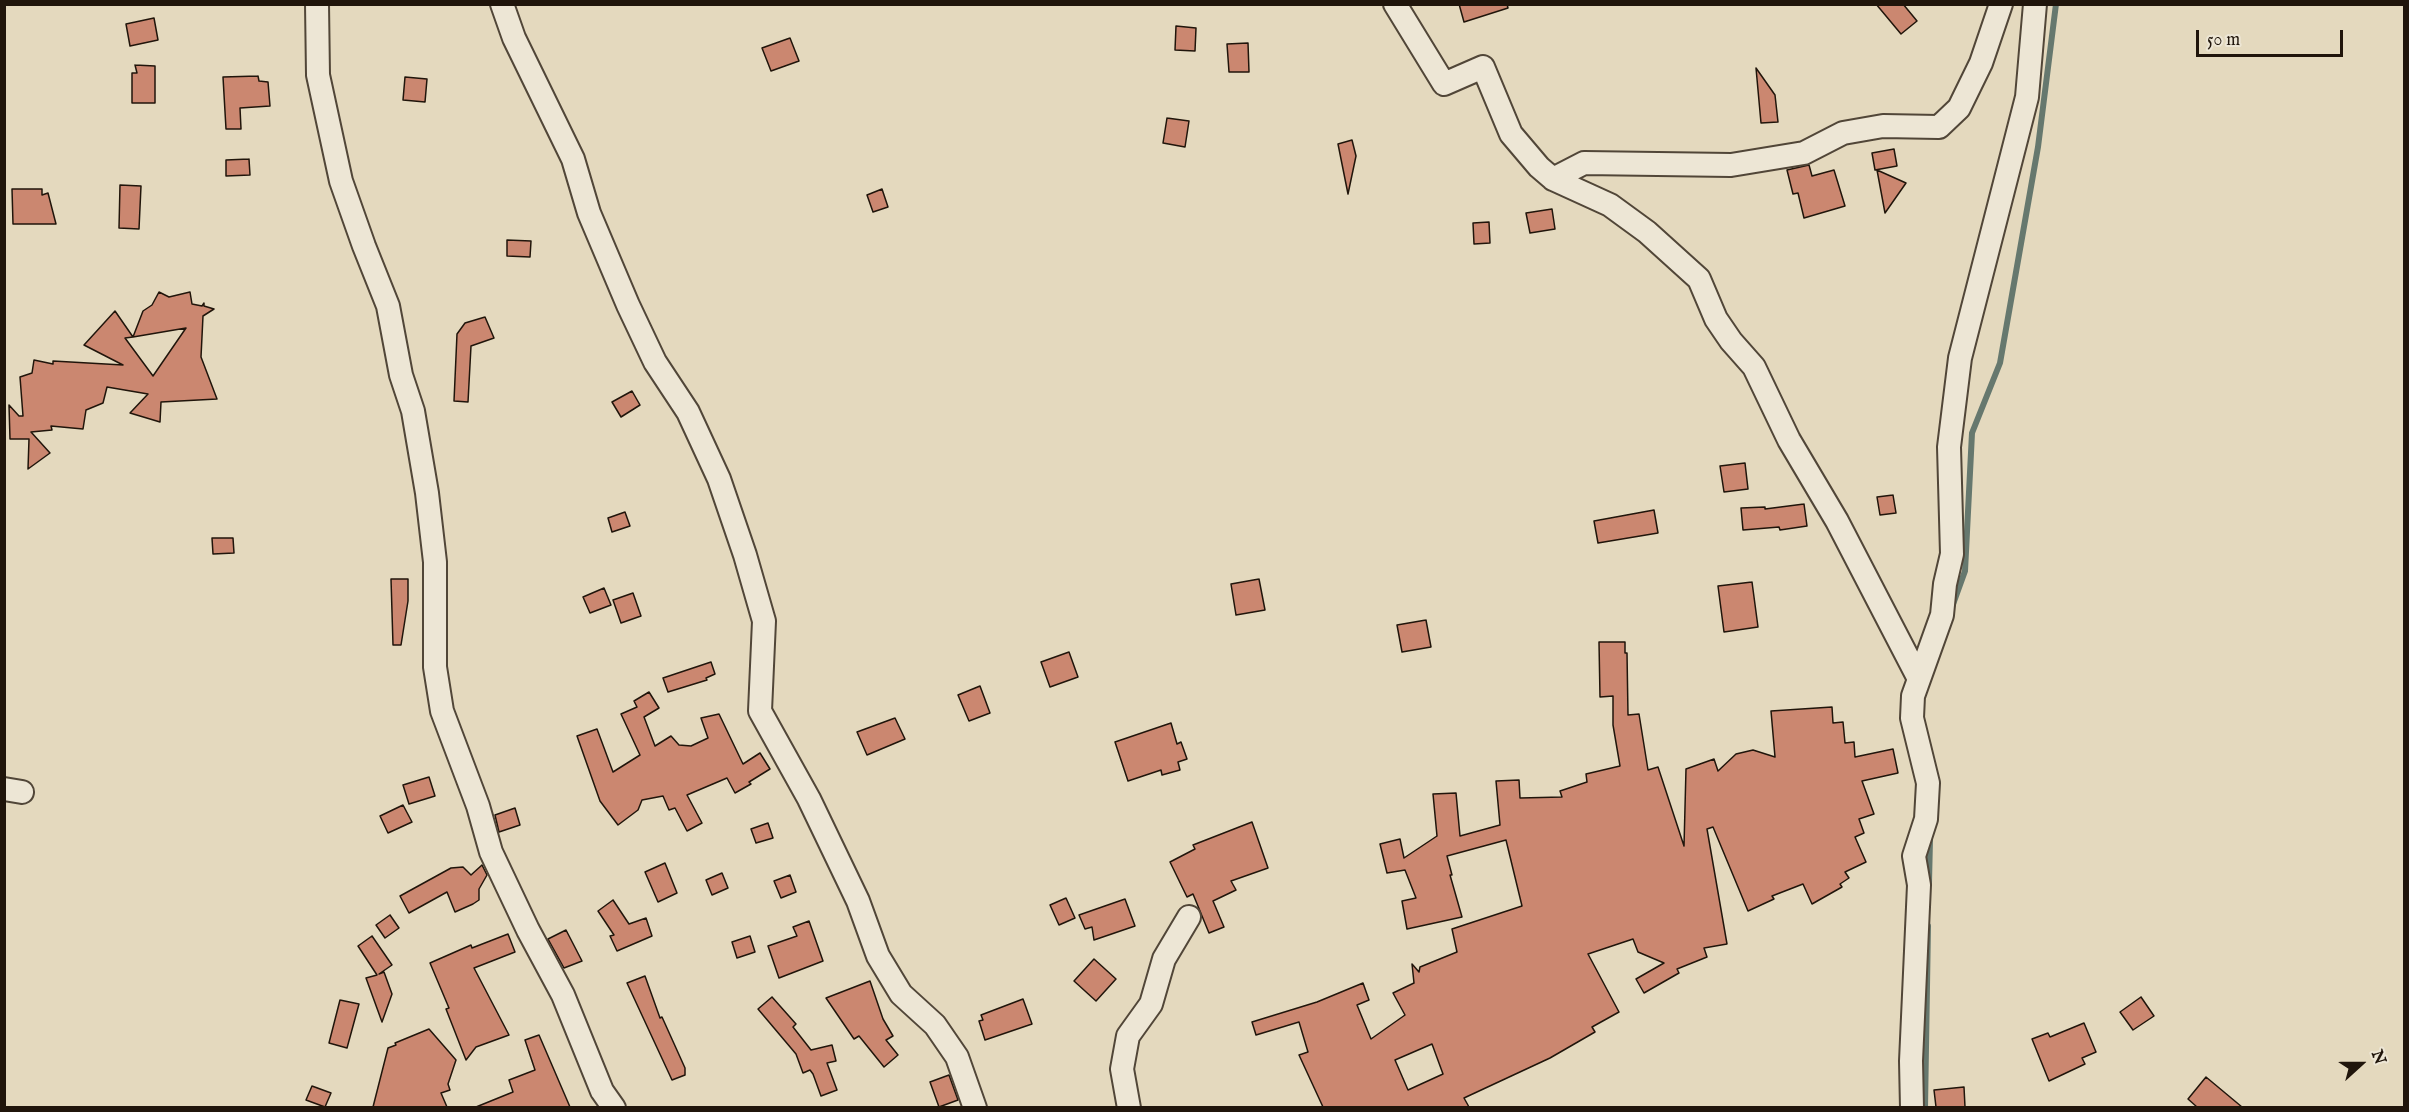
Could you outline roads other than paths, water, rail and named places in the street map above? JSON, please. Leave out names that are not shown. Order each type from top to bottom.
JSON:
[{"type":"street","points":[[317,4],[318,75],[338,171],[363,246],[388,306],[400,375],[412,411],[427,493],[435,562],[435,667],[442,711],[478,806],[491,852],[528,930],[563,995],[602,1091],[614,1107]]},
{"type":"street","points":[[502,4],[514,38],[573,159],[589,213],[628,305],[655,362],[688,412],[719,479],[745,555],[764,621],[760,711],[809,799],[858,901],[878,956],[901,994],[935,1025],[957,1057],[975,1107]]},
{"type":"street","points":[[1395,4],[1444,84],[1483,67],[1511,134],[1539,167],[1553,179],[1610,205],[1647,232],[1699,279],[1716,319],[1731,341],[1754,367],[1789,440],[1827,502],[1920,679]]},
{"type":"street","points":[[1553,179],[1584,163],[1731,165],[1804,153],[1843,132],[1883,126],[1939,127],[1959,108],[1981,63],[2001,4]]},
{"type":"street","points":[[1912,1107],[1911,1061],[1919,885],[1914,856],[1926,819],[1928,783],[1912,718],[1913,696],[1942,615],[1945,584],[1952,554],[1949,447],[1960,358],[2027,97],[2035,4]]},
{"type":"street","points":[[1129,1107],[1122,1069],[1128,1036],[1151,1004],[1164,959],[1189,917]]},
{"type":"waterway","points":[[1952,607],[1965,571],[1972,433],[2000,363],[2038,147],[2056,4]]},
{"type":"waterway","points":[[1929,883],[1930,839]]},
{"type":"waterway","points":[[1925,1108],[1928,926]]}]
